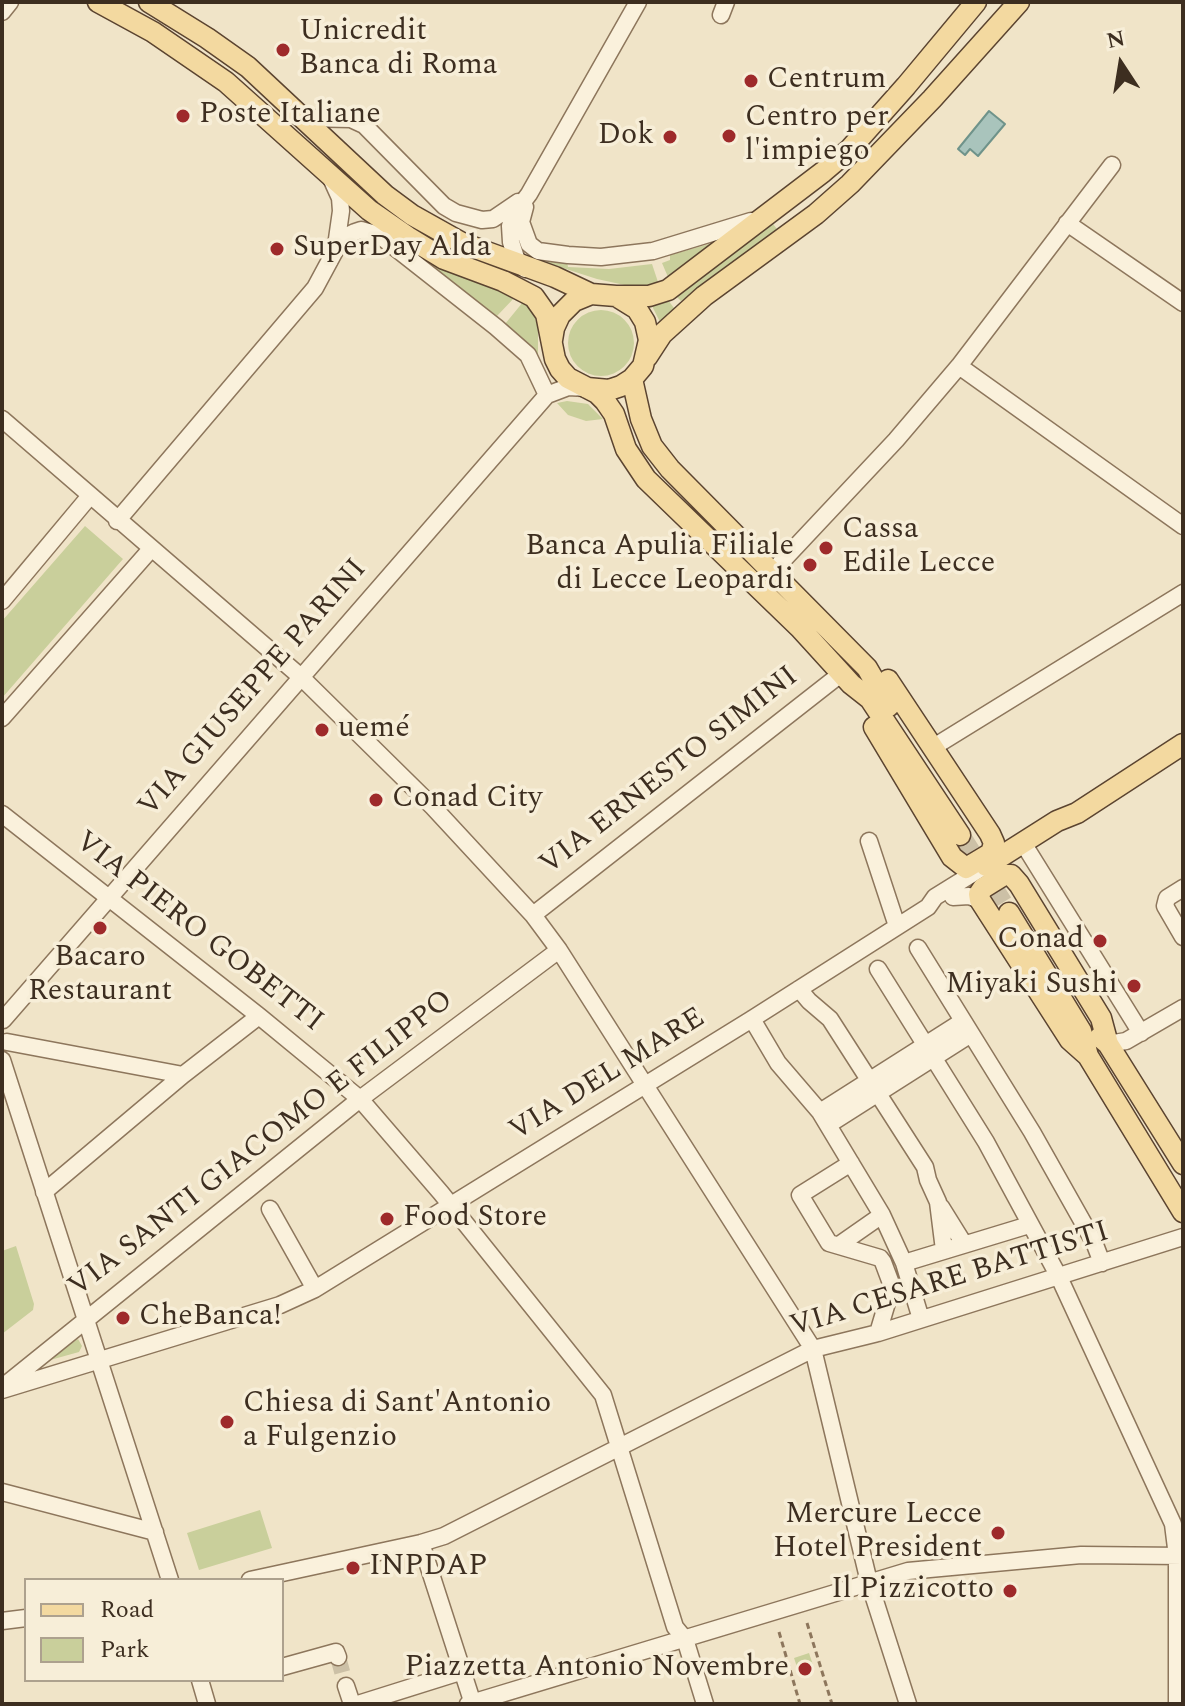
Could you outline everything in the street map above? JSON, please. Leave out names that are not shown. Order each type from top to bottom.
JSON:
[{"type":"main road","points":[[98,2],[153,32],[226,82],[369,210],[427,250],[534,297],[546,314],[560,369],[568,378],[597,393],[614,414],[626,449],[646,479],[870,699],[965,832],[867,668]]},
{"type":"main road","points":[[149,2],[248,67],[385,195],[412,215],[462,243],[525,269],[555,277],[591,294],[616,296],[649,296],[668,290],[850,149],[976,2]]},
{"type":"main road","points":[[587,388],[609,390],[632,379],[662,334],[695,304],[816,214],[850,184],[1019,2]]},
{"type":"main road","points":[[912,80],[932,99]]},
{"type":"main road","points":[[552,344],[560,315],[574,301],[591,294]]},
{"type":"main road","points":[[616,296],[637,309],[645,322],[649,340],[647,357]]},
{"type":"main road","points":[[632,379],[641,419],[652,446],[670,469],[818,615],[867,668],[887,680],[990,834],[994,850],[970,866],[964,867],[952,857],[859,704],[847,678]]},
{"type":"main road","points":[[988,870],[1024,849],[1057,821],[1077,813],[1183,744]]},
{"type":"main road","points":[[990,834],[1024,849]]},
{"type":"main road","points":[[1019,884],[1017,871],[1024,849]]},
{"type":"main road","points":[[1088,1056],[1070,1040],[980,900],[983,888],[1004,875],[1011,875],[1019,884],[1101,1018],[1108,1044]]},
{"type":"main road","points":[[1179,1150],[1108,1044],[1090,1026],[1013,910],[1081,1031],[1088,1056],[1183,1212]]},
{"type":"street","points":[[2,12],[10,2]]},
{"type":"street","points":[[525,269],[516,258],[511,242],[510,226],[514,214],[529,194],[638,2]]},
{"type":"street","points":[[302,118],[351,119],[364,125],[444,206],[456,213],[482,220],[493,219],[529,194]]},
{"type":"street","points":[[772,572],[896,440],[959,366],[1112,165]]},
{"type":"street","points":[[328,171],[340,198],[336,249]]},
{"type":"street","points":[[529,194],[521,222],[529,244],[538,251],[568,255],[601,257],[653,251],[768,215]]},
{"type":"street","points":[[1067,223],[1183,303]]},
{"type":"street","points":[[117,521],[315,288],[336,249],[345,237],[355,232],[370,232],[388,242],[496,327],[528,355],[547,395],[568,387],[587,388]]},
{"type":"street","points":[[959,366],[1183,526]]},
{"type":"street","name":"VIA GIUSEPPE PARINI","points":[[2,1020],[547,395]]},
{"type":"street","points":[[2,419],[301,677],[433,807],[533,915],[559,950],[813,1349],[869,1582],[908,1704]]},
{"type":"street","points":[[2,601],[89,497]]},
{"type":"street","points":[[2,718],[151,549]]},
{"type":"street","points":[[932,748],[1183,593]]},
{"type":"street","name":"VIA ERNESTO SIMINI","points":[[533,915],[847,678]]},
{"type":"street","name":"VIA PIERO GOBETTI","points":[[2,814],[360,1099],[451,1206],[603,1395],[675,1627],[685,1639],[705,1704]]},
{"type":"street","points":[[869,841],[897,926]]},
{"type":"street","points":[[1024,849],[1141,1033]]},
{"type":"street","points":[[952,857],[956,874],[952,892],[980,900]]},
{"type":"street","name":"VIA DEL MARE","points":[[2,1389],[280,1305],[315,1289],[752,1019],[928,907],[935,897],[952,892],[988,870]]},
{"type":"street","points":[[1183,888],[1167,898],[1165,906],[1183,937]]},
{"type":"street","points":[[918,948],[1032,1132],[1094,1242],[1102,1263]]},
{"type":"street","name":"VIA SANTI GIACOMO E FILIPPO","points":[[2,1389],[360,1099],[559,950]]},
{"type":"street","points":[[878,969],[986,1142],[1059,1277],[1173,1524],[1180,1556],[1177,1704]]},
{"type":"street","points":[[799,989],[830,1019],[875,1086],[925,1167],[938,1202],[964,1244]]},
{"type":"street","points":[[1108,1044],[1126,1041],[1183,1008]]},
{"type":"street","points":[[44,1192],[183,1075],[259,1016]]},
{"type":"street","points":[[752,1019],[778,1063],[824,1118],[882,1215],[904,1263],[921,1319]]},
{"type":"street","points":[[2,1020],[8,1030],[5,1046],[183,1075]]},
{"type":"street","points":[[824,1118],[967,1028]]},
{"type":"street","points":[[2,1060],[169,1578]]},
{"type":"street","points":[[851,1163],[800,1195],[829,1243],[880,1258],[883,1262],[892,1286],[878,1333]]},
{"type":"street","points":[[938,1202],[944,1250]]},
{"type":"street","points":[[270,1209],[315,1289]]},
{"type":"street","points":[[839,1245],[882,1215]]},
{"type":"street","points":[[904,1263],[1029,1225]]},
{"type":"street","name":"VIA CESARE BATTISTI","points":[[259,1578],[444,1536],[813,1349],[878,1333],[1183,1237]]},
{"type":"street","points":[[2,1492],[155,1532]]},
{"type":"street","points":[[421,1543],[471,1704],[504,1699],[685,1639],[908,1571],[1081,1555],[1180,1556]]},
{"type":"street","points":[[2,1621],[24,1618]]},
{"type":"street","points":[[284,1666],[336,1652],[338,1657]]},
{"type":"street","points":[[358,1704],[463,1671]]},
{"type":"street","points":[[201,1682],[207,1704]]},
{"type":"street","points":[[346,1686],[352,1704]]},
{"type":"path","points":[[807,1623],[832,1704]]},
{"type":"path","points":[[779,1632],[800,1704]]},
{"type":"green space","points":[[773,224],[777,229],[681,301],[676,296]]},
{"type":"green space","points":[[720,241],[668,277],[662,263],[670,260],[670,255]]},
{"type":"green space","points":[[540,257],[567,261],[568,267],[609,269],[652,264],[658,282],[647,287],[634,287],[597,279],[538,260]]},
{"type":"green space","points":[[423,260],[515,297],[497,316]]},
{"type":"green space","points":[[668,300],[674,308],[660,322],[652,306]]},
{"type":"green space","points":[[523,302],[533,312],[538,327],[538,356],[505,324]]},
{"type":"green space","points":[[594,310],[608,310],[620,315],[629,324],[634,343],[632,356],[625,367],[608,376],[594,376],[582,371],[573,362],[568,350],[568,336],[573,324],[582,315]]},
{"type":"green space","points":[[557,403],[588,404],[603,419],[586,421],[568,415]]},
{"type":"green space","points":[[85,526],[123,559],[2,698],[2,621]]},
{"type":"green space","points":[[16,1246],[34,1304],[33,1310],[2,1334],[2,1251]]},
{"type":"green space","points":[[78,1339],[82,1346],[79,1352],[43,1362]]},
{"type":"green space","points":[[260,1510],[272,1548],[199,1570],[187,1533]]},
{"type":"green space","points":[[809,1653],[814,1668],[799,1673],[794,1658]]},
{"type":"water","points":[[989,111],[1005,124],[978,156],[970,149],[965,155],[958,149]]},
{"type":"tunnel","points":[[960,835],[1009,913]]},
{"type":"tunnel","points":[[338,1657],[346,1686]]},
{"type":"place","name":"Unicredit Banca di Roma","points":[[283,50]]},
{"type":"place","name":"Centrum","points":[[751,81]]},
{"type":"place","name":"Poste Italiane","points":[[183,116]]},
{"type":"place","name":"Centro per l'impiego","points":[[729,136]]},
{"type":"place","name":"Dok","points":[[670,137]]},
{"type":"place","name":"SuperDay Alda","points":[[277,249]]},
{"type":"place","name":"Cassa Edile Lecce","points":[[826,548]]},
{"type":"place","name":"Banca Apulia Filiale di Lecce Leopardi","points":[[810,565]]},
{"type":"place","name":"uemé","points":[[322,730]]},
{"type":"place","name":"Conad City","points":[[376,800]]},
{"type":"place","name":"Bacaro Restaurant","points":[[100,928]]},
{"type":"place","name":"Conad","points":[[1100,941]]},
{"type":"place","name":"Miyaki Sushi","points":[[1134,986]]},
{"type":"place","name":"Food Store","points":[[387,1219]]},
{"type":"place","name":"CheBanca!","points":[[123,1318]]},
{"type":"place","name":"Chiesa di Sant'Antonio a Fulgenzio","points":[[227,1422]]},
{"type":"place","name":"Mercure Lecce Hotel President","points":[[998,1533]]},
{"type":"place","name":"INPDAP","points":[[353,1568]]},
{"type":"place","name":"Il Pizzicotto","points":[[1010,1591]]},
{"type":"place","name":"Piazzetta Antonio Novembre","points":[[805,1669]]}]
